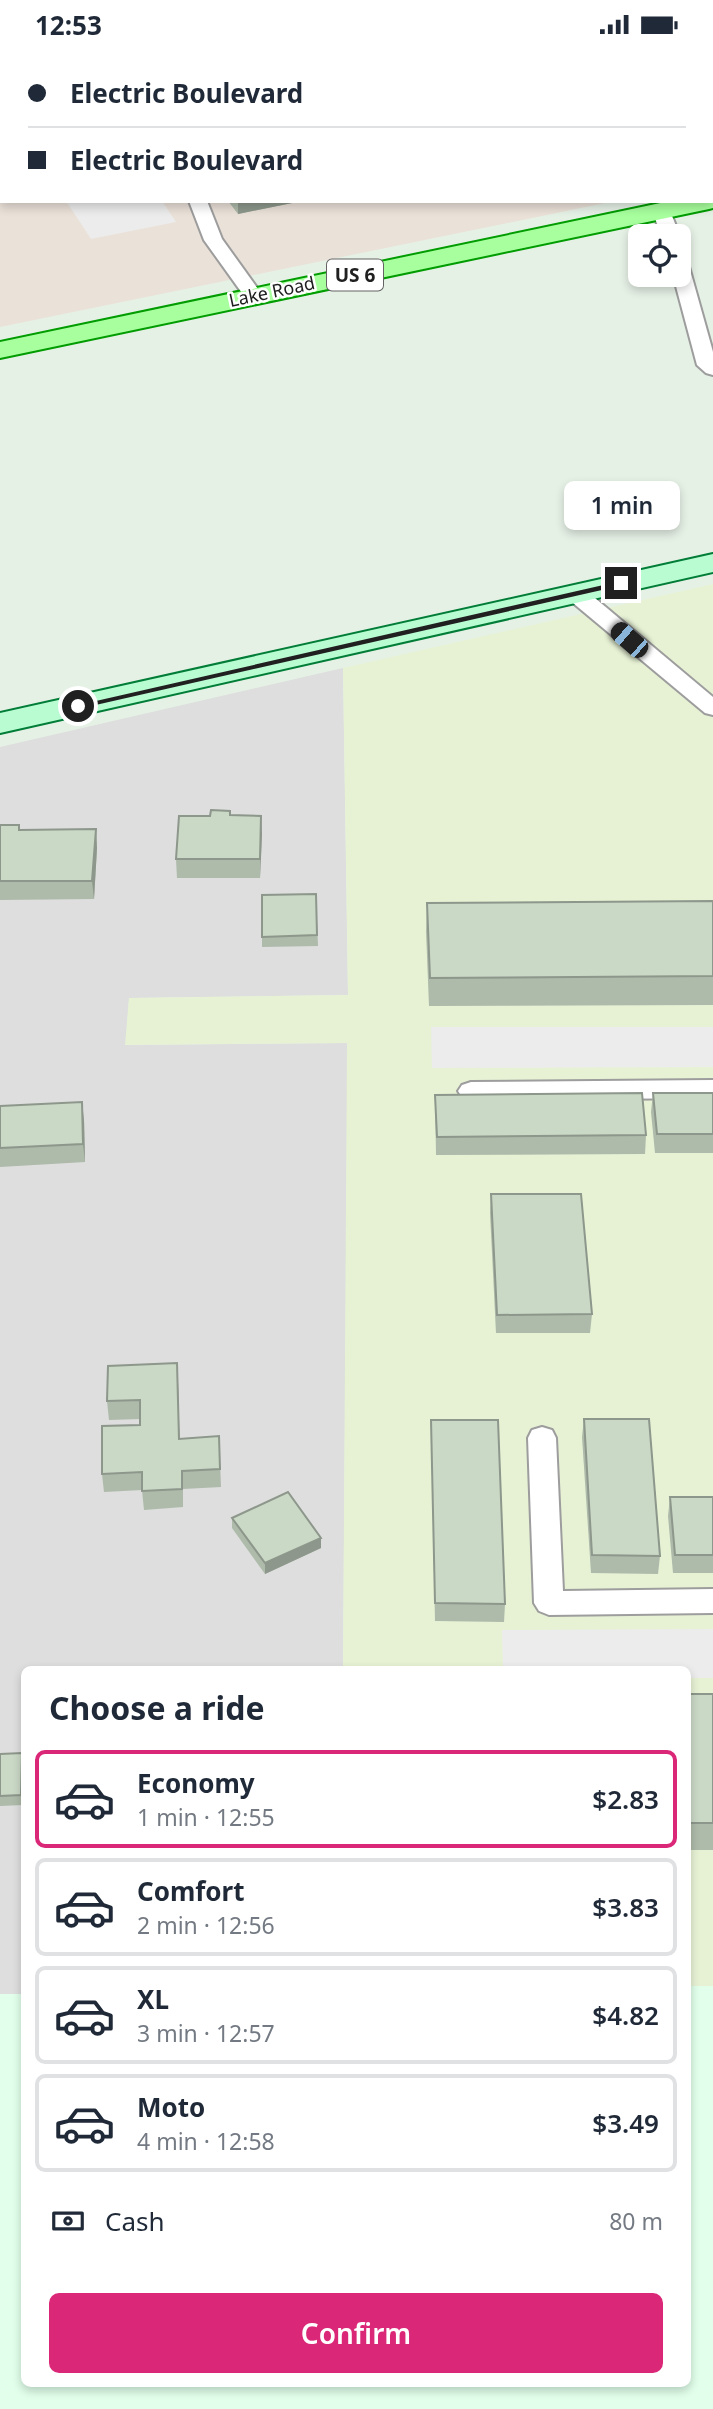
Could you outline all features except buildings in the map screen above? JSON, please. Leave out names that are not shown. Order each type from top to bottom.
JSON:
[{"type":"main road","name":"Lake Road","points":[[666,224],[707,203]]},
{"type":"main road","name":"Lake Road","points":[[0,350],[254,296],[628,231]]},
{"type":"street","points":[[0,723],[713,563]]},
{"type":"lane","points":[[199,203],[213,240],[254,296]]},
{"type":"lane","points":[[686,287],[707,365],[713,369]]},
{"type":"lane","points":[[575,593],[713,708]]},
{"type":"lane","points":[[471,1091],[713,1089]]},
{"type":"lane","points":[[542,1438],[549,1603],[713,1601]]},
{"type":"shaded area","points":[[0,203],[605,203],[0,327]]},
{"type":"shaded area","points":[[67,203],[163,203],[176,222],[91,239]]},
{"type":"shaded area","points":[[713,584],[713,1986],[691,1986],[691,1666],[343,1666],[347,1043],[125,1045],[129,998],[348,995],[343,668]]},
{"type":"shaded area","points":[[343,668],[348,995],[129,998],[126,1045],[348,1043],[343,1666],[21,1666],[21,1994],[0,1994],[0,747]]},
{"type":"shaded area","points":[[431,1027],[713,1027],[713,1067],[432,1068]]},
{"type":"shaded area","points":[[713,1629],[713,1678],[691,1678],[691,1666],[503,1666],[502,1630]]},
{"type":"shaded area","points":[[691,1986],[713,1986],[713,2409],[0,2409],[0,1994],[21,1994],[21,2387],[691,2387]]},
{"type":"route","points":[[78,706],[621,583]]}]
